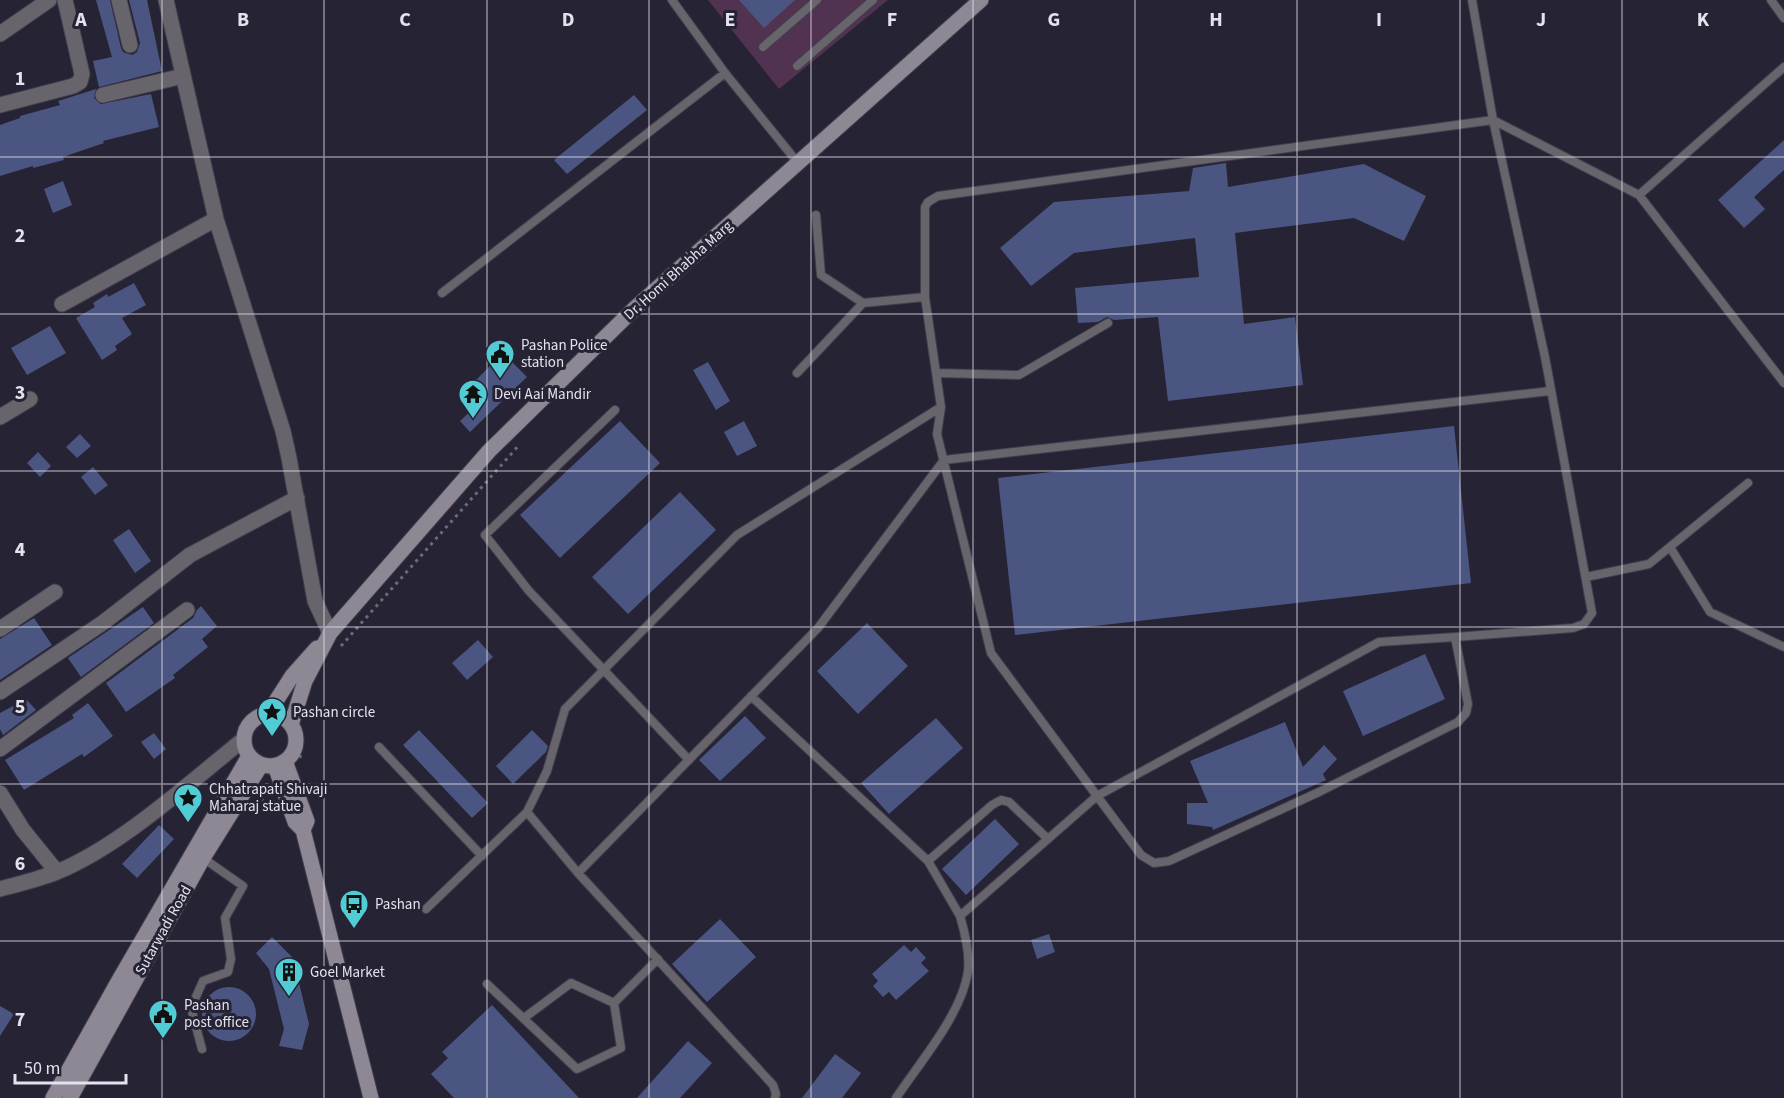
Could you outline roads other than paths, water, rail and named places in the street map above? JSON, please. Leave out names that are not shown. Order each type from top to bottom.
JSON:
[{"type":"main road","name":"Dr. Homi Bhabha Marg","points":[[274,763],[294,751],[305,681],[330,643],[489,451],[635,308],[981,0]]},
{"type":"main road","name":"Dr. Homi Bhabha Marg","points":[[267,714],[292,676],[313,650],[330,643]]},
{"type":"main road","points":[[297,726],[276,715],[267,714],[259,717],[251,722],[246,730],[245,748],[274,763],[295,822],[303,830],[371,1098]]},
{"type":"main road","points":[[53,1098],[117,982],[274,763]]},
{"type":"main road","name":"Sutarwadi Road","points":[[70,1098],[203,858],[274,763]]},
{"type":"street","points":[[0,34],[49,0]]},
{"type":"street","points":[[0,105],[73,86],[80,82],[82,74],[65,0]]},
{"type":"street","points":[[119,0],[130,45]]},
{"type":"street","points":[[166,0],[216,219],[283,431],[315,601],[330,643]]},
{"type":"street","points":[[103,95],[183,76]]},
{"type":"street","points":[[62,304],[216,219]]},
{"type":"street","points":[[0,417],[30,399]]},
{"type":"street","points":[[0,692],[104,622],[190,555],[297,498]]},
{"type":"street","points":[[0,629],[55,592]]},
{"type":"street","points":[[0,749],[187,610]]},
{"type":"street","points":[[0,889],[57,872],[100,850],[244,739]]},
{"type":"street","points":[[0,794],[23,830],[57,872]]},
{"type":"lane","points":[[672,0],[725,73],[798,163]]},
{"type":"lane","points":[[763,47],[817,0]]},
{"type":"lane","points":[[797,66],[871,0]]},
{"type":"lane","points":[[960,916],[1097,796],[1380,642],[1573,628],[1584,624],[1592,613],[1545,357],[1493,120],[1472,0]]},
{"type":"lane","points":[[1771,0],[1784,18]]},
{"type":"lane","points":[[1639,195],[1784,67]]},
{"type":"lane","points":[[442,293],[725,73]]},
{"type":"lane","points":[[1455,637],[1468,704],[1466,713],[1458,722],[1319,792],[1170,861],[1154,863],[1141,855],[991,653],[937,434],[941,407],[925,297],[924,212],[928,202],[938,196],[1493,120],[1639,195],[1784,383]]},
{"type":"lane","points":[[816,215],[822,275],[863,303],[925,297]]},
{"type":"lane","points":[[797,373],[863,303]]},
{"type":"lane","points":[[936,373],[1019,375],[1108,323]]},
{"type":"lane","points":[[578,873],[818,628],[944,460],[1550,391]]},
{"type":"lane","points":[[426,909],[527,812],[547,771],[566,709],[738,535],[941,407]]},
{"type":"lane","points":[[615,410],[484,535],[529,591],[689,760]]},
{"type":"lane","points":[[1586,577],[1649,564],[1748,483]]},
{"type":"lane","points":[[1670,547],[1710,612],[1784,647]]},
{"type":"lane","points":[[751,696],[928,861],[960,916],[966,936],[968,969],[964,990],[954,1012],[896,1098]]},
{"type":"lane","points":[[379,747],[482,856]]},
{"type":"lane","points":[[928,861],[992,805],[1001,800],[1009,802],[1048,839]]},
{"type":"lane","points":[[527,812],[578,873],[773,1084],[775,1098]]},
{"type":"lane","points":[[202,1049],[191,1008],[203,981],[228,972],[231,959],[225,918],[243,886],[203,858]]},
{"type":"lane","points":[[614,1003],[658,959]]},
{"type":"lane","points":[[524,1018],[571,983],[614,1003]]},
{"type":"lane","points":[[488,984],[577,1069],[621,1048],[614,1003]]},
{"type":"place","name":"Pashan Police station","points":[[500,380]]},
{"type":"place","name":"Devi Aai Mandir","points":[[473,420]]},
{"type":"place","name":"Pashan circle","points":[[272,738]]},
{"type":"place","name":"Chhatrapati Shivaji Maharaj statue","points":[[188,824]]},
{"type":"place","name":"Pashan","points":[[354,930]]},
{"type":"place","name":"Goel Market","points":[[289,998]]},
{"type":"place","name":"Pashan post office","points":[[163,1040]]}]
